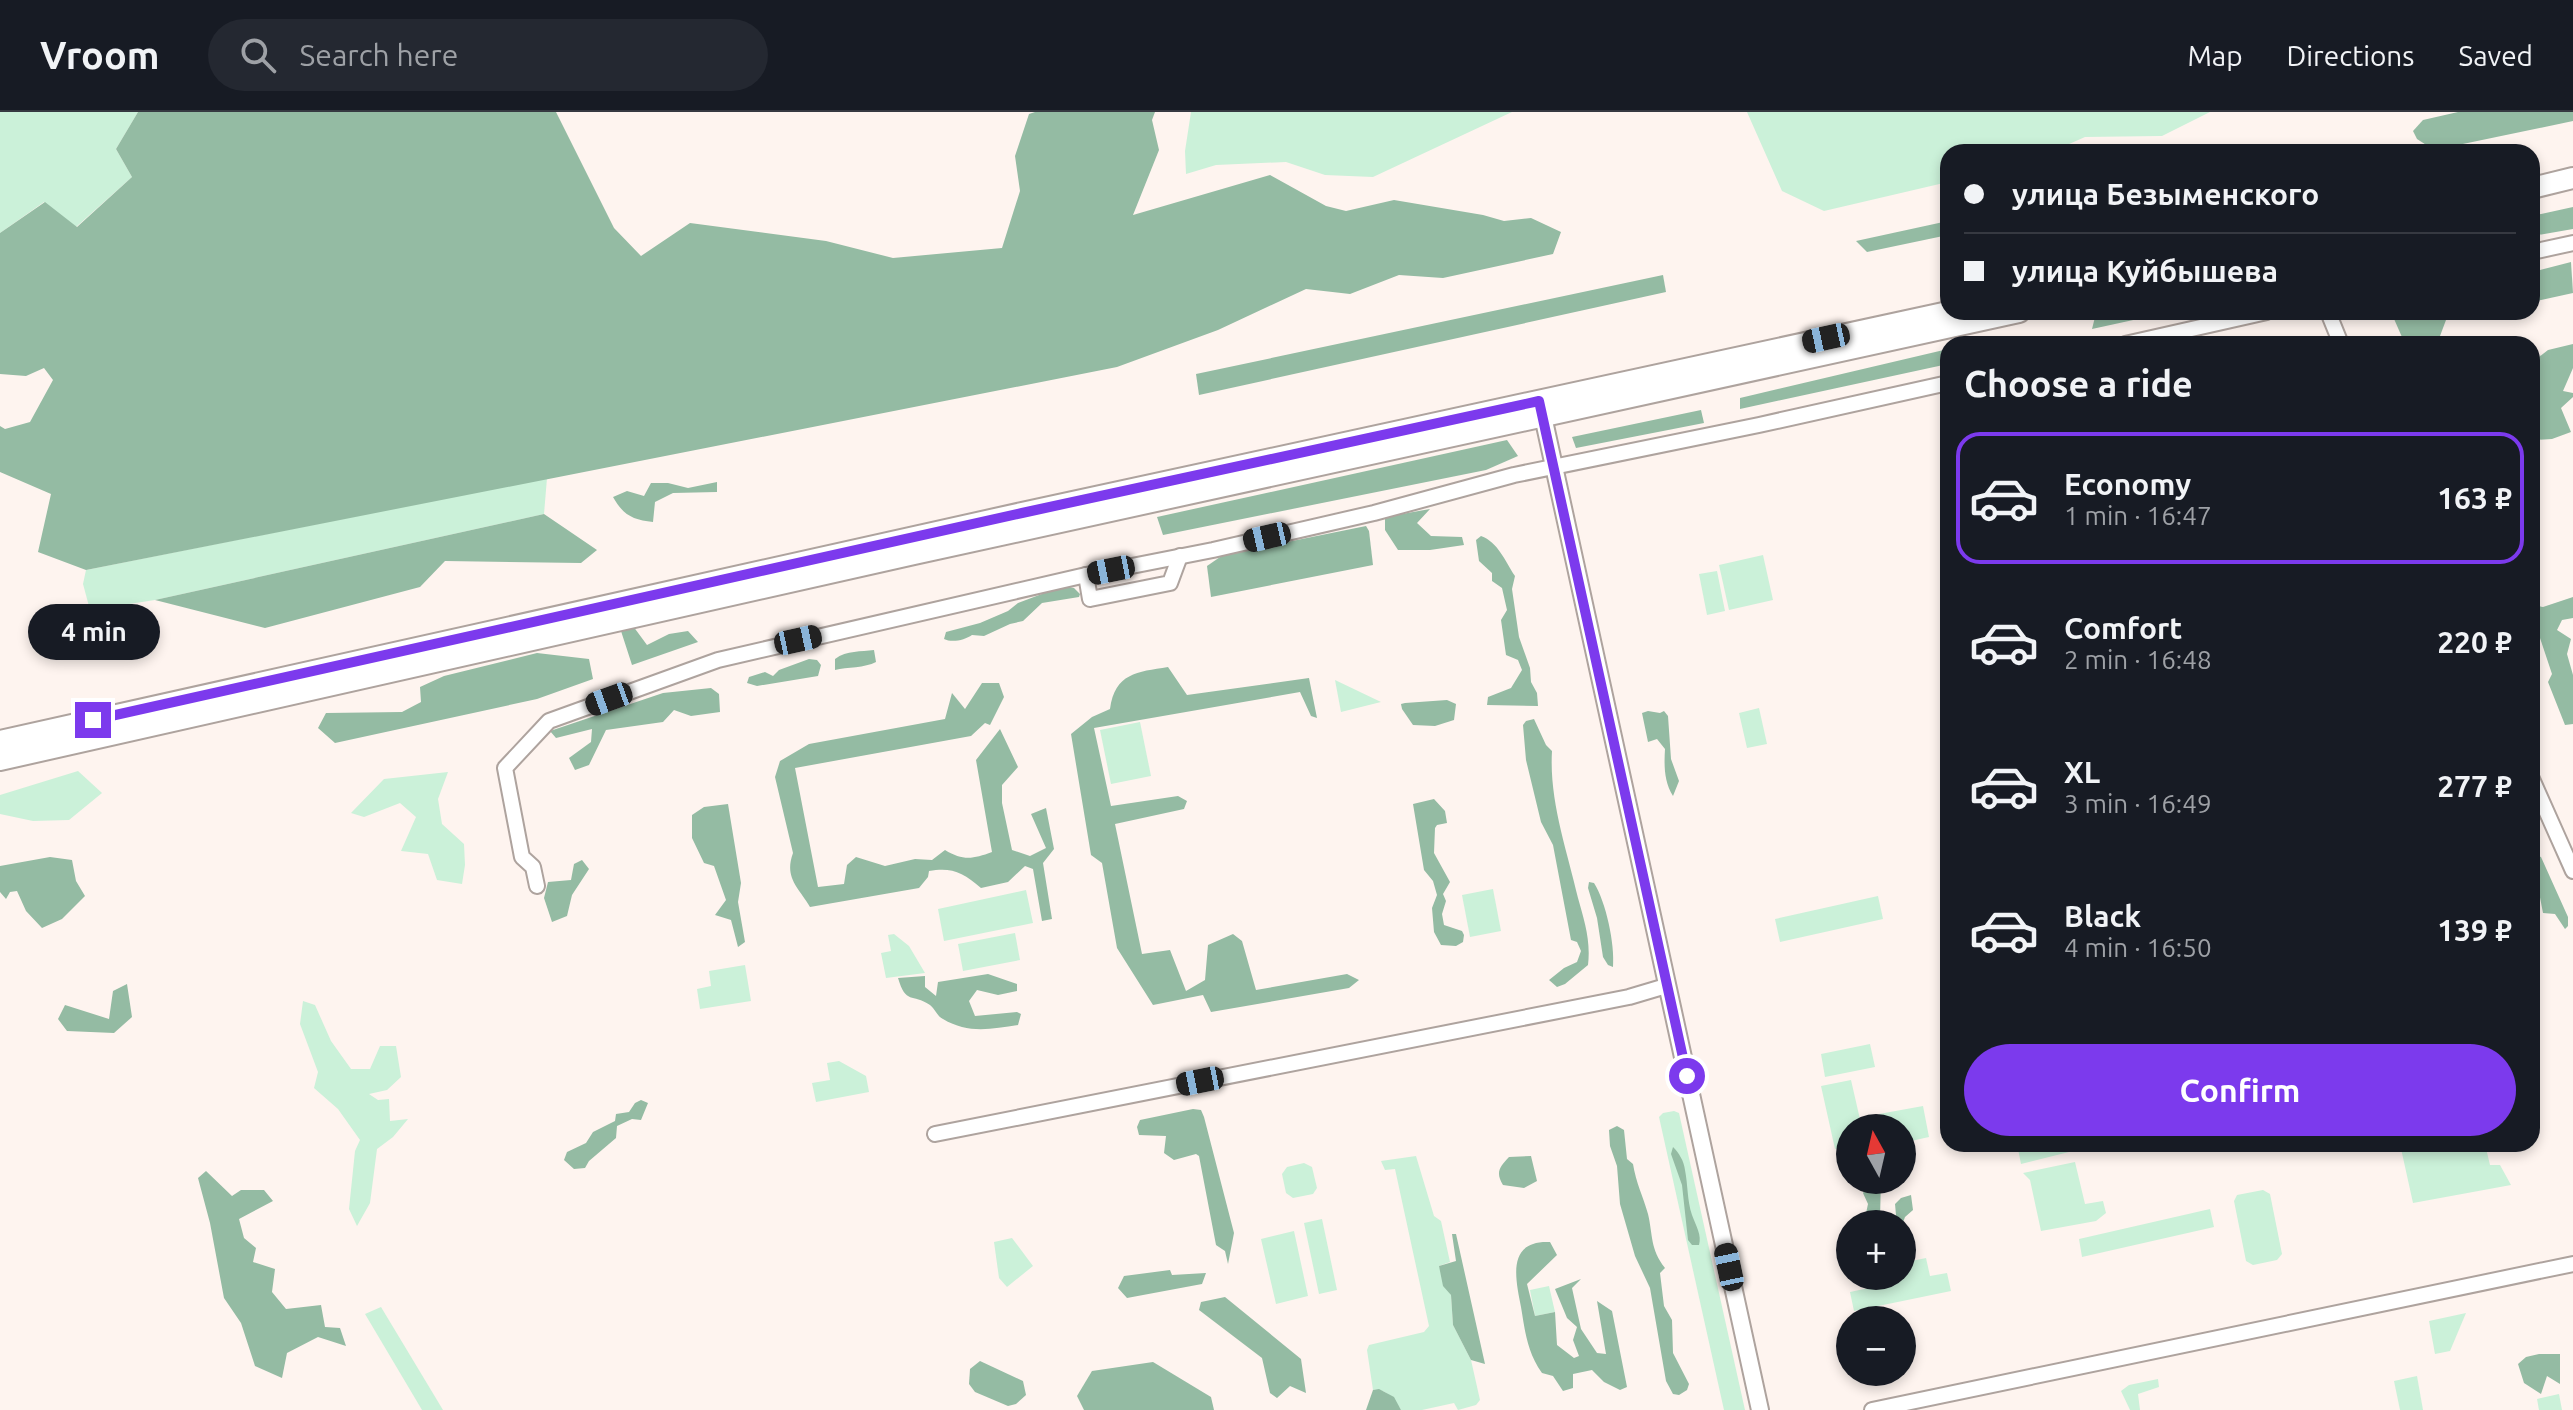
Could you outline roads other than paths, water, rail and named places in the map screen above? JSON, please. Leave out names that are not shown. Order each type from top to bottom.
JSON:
[{"type":"highway","points":[[2540,186],[2573,178]]},
{"type":"highway","points":[[0,760],[899,557],[1940,314]]},
{"type":"highway","points":[[0,741],[1007,516],[1979,320]]},
{"type":"main road","points":[[1541,408],[1760,1410]]},
{"type":"street","points":[[2540,250],[2573,243]]},
{"type":"street","points":[[2160,336],[2232,320]]},
{"type":"street","points":[[537,886],[533,867],[522,857],[505,768],[549,721],[718,660],[1086,575],[1374,513],[1554,467],[1940,385]]},
{"type":"street","points":[[1086,575],[1090,599],[1170,583],[1180,556]]},
{"type":"street","points":[[2540,797],[2573,871]]},
{"type":"street","points":[[935,1134],[1615,1000],[1666,986]]},
{"type":"street","points":[[1872,1410],[2573,1264]]}]
